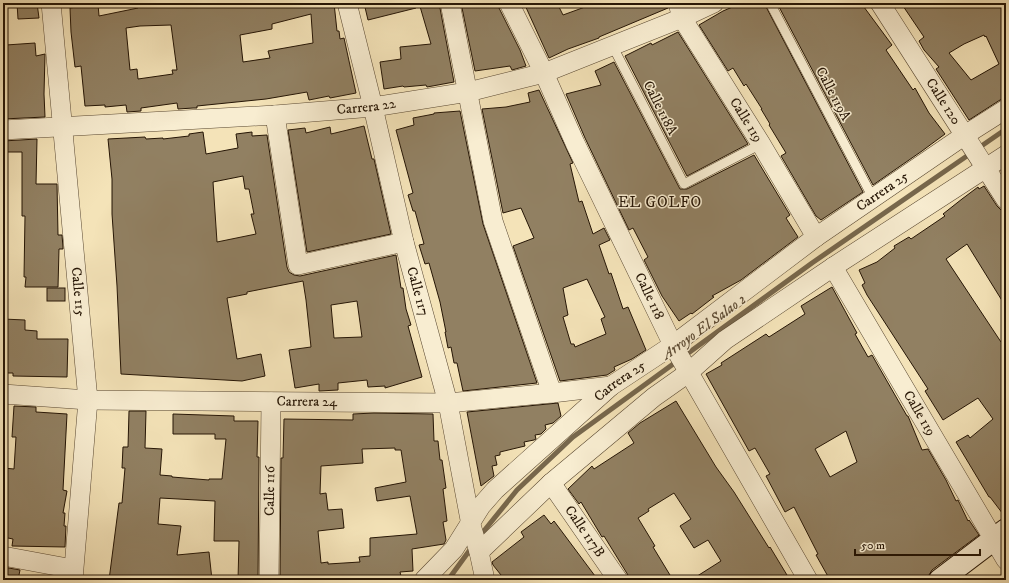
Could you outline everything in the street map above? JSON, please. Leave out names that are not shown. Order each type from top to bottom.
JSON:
[{"type":"street","name":"Calle 115","points":[[51,3],[88,400],[73,575]]},
{"type":"street","name":"Calle 117","points":[[347,3],[373,106],[404,242],[448,403],[471,524],[485,580]]},
{"type":"street","points":[[450,3],[493,220],[552,393]]},
{"type":"street","name":"Calle 118","points":[[509,3],[544,73],[575,143],[673,345],[808,580]]},
{"type":"street","name":"Carrera 22","points":[[3,130],[275,116],[373,106],[468,92],[544,73],[612,45],[680,10],[714,3]]},
{"type":"street","name":"Calle 120","points":[[880,3],[1006,200]]},
{"type":"street","name":"Calle 119","points":[[680,10],[816,237]]},
{"type":"street","name":"Carrera 25","points":[[479,552],[551,483],[654,397],[688,373],[725,340],[833,267],[976,152],[1006,109]]},
{"type":"street","points":[[275,116],[298,265],[404,242]]},
{"type":"street","name":"Carrera 25","points":[[424,580],[454,549],[481,506],[495,490],[611,386],[673,345],[816,237],[873,198],[976,152],[1006,155]]},
{"type":"street","name":"Calle 119","points":[[833,267],[1000,535],[1006,560]]},
{"type":"street","name":"Carrera 24","points":[[3,394],[88,400],[448,403],[611,386]]},
{"type":"street","name":"Calle 116","points":[[269,580],[271,402]]},
{"type":"street","name":"Calle 117B","points":[[551,483],[618,580]]},
{"type":"street","points":[[940,580],[1000,535]]},
{"type":"street","points":[[3,556],[73,575]]},
{"type":"lane","name":"Calle 119A","points":[[770,3],[873,198]]},
{"type":"lane","name":"Calle 118A","points":[[612,45],[684,184],[761,144]]},
{"type":"building","points":[[17,3],[37,3],[39,18],[18,19]]},
{"type":"building","points":[[138,3],[334,3],[337,31],[339,31],[340,39],[344,38],[356,93],[309,100],[307,92],[266,99],[197,106],[197,108],[178,109],[177,103],[141,108],[141,111],[127,112],[126,105],[105,107],[105,105],[85,106],[81,66],[75,67],[70,8],[98,4],[99,16],[138,8]],"holes":[[[311,14],[313,43],[268,51],[270,58],[243,62],[240,35],[272,29],[272,24]],[[171,25],[177,70],[172,70],[173,74],[138,79],[137,69],[130,70],[126,28]]]},
{"type":"building","points":[[364,3],[415,3],[416,8],[368,20]]},
{"type":"building","points":[[419,3],[439,3],[454,82],[427,87],[426,85],[403,86],[384,89],[380,62],[401,59],[400,47],[431,44]]},
{"type":"building","points":[[461,3],[498,3],[526,66],[512,70],[510,66],[475,71]]},
{"type":"building","points":[[524,3],[557,3],[563,15],[596,3],[667,3],[668,8],[549,58]]},
{"type":"building","points":[[742,3],[764,3],[863,192],[821,220],[816,216],[781,156],[786,153],[769,125],[770,124],[762,109],[746,84],[744,86],[733,68],[728,71],[699,25],[723,11]]},
{"type":"building","points":[[777,3],[861,3],[892,45],[886,50],[913,90],[915,88],[929,113],[945,134],[873,185]]},
{"type":"building","points":[[901,3],[1002,3],[1006,12],[1006,98],[1000,100],[969,120],[936,69],[939,67],[924,50],[919,41],[924,37]],"holes":[[[984,35],[985,37],[986,36],[999,64],[971,80],[949,53]]]},
{"type":"building","points":[[678,32],[748,144],[687,176],[625,56]]},
{"type":"building","points":[[35,43],[36,56],[45,54],[45,117],[3,119],[6,45]]},
{"type":"building","points":[[614,62],[680,189],[687,189],[754,155],[790,215],[786,218],[798,237],[741,280],[712,296],[714,297],[692,314],[691,313],[679,321],[662,296],[644,260],[648,257],[633,228],[629,230],[585,138],[566,94],[601,85],[595,71]]},
{"type":"building","points":[[539,90],[573,163],[570,164],[579,202],[582,201],[593,234],[604,228],[610,240],[599,245],[609,274],[611,273],[623,309],[628,307],[646,350],[632,359],[614,367],[615,370],[607,375],[560,381],[513,246],[534,238],[521,208],[503,213],[482,109],[506,107],[530,102],[528,93]],"holes":[[[587,279],[605,317],[601,319],[606,334],[575,347],[574,344],[571,344],[563,317],[568,315],[563,288]]]},
{"type":"building","points":[[460,111],[483,224],[537,383],[463,391],[457,363],[454,363],[451,347],[448,348],[440,302],[429,263],[425,264],[419,245],[424,244],[415,211],[413,211],[408,195],[413,193],[396,130],[414,125],[413,118],[434,113]]},
{"type":"building","points":[[364,126],[372,159],[374,159],[391,234],[307,252],[288,130],[305,128],[306,133],[330,127],[331,134]]},
{"type":"building","points":[[203,132],[206,154],[238,148],[236,134],[252,132],[252,136],[267,135],[287,267],[289,272],[294,275],[300,276],[396,255],[401,288],[403,288],[406,309],[411,325],[408,326],[422,377],[385,388],[385,386],[368,387],[367,380],[338,383],[338,390],[319,391],[319,384],[295,388],[289,350],[311,347],[303,281],[247,292],[247,294],[227,298],[237,359],[261,354],[265,376],[242,381],[121,374],[112,214],[112,179],[108,139],[145,137],[146,139],[163,139],[189,136],[189,134]],"holes":[[[243,176],[245,189],[249,189],[254,214],[251,214],[256,234],[217,242],[213,182]],[[357,301],[362,337],[334,338],[331,305]]]},
{"type":"building","points":[[37,139],[36,184],[57,184],[58,235],[62,235],[63,247],[63,249],[59,249],[58,287],[25,287],[25,216],[22,216],[22,152],[3,152],[3,141]]},
{"type":"building","points":[[984,186],[997,206],[1001,210],[1006,211],[1006,307],[967,244],[946,259],[1001,342],[1006,339],[1006,518],[989,497],[956,442],[968,435],[970,438],[993,419],[978,398],[943,420],[925,391],[928,389],[867,295],[862,285],[865,283],[859,270],[877,262],[895,248],[894,246],[909,237],[911,239],[945,216],[943,214],[978,187],[979,189]]},
{"type":"building","points":[[832,287],[868,357],[872,355],[908,416],[922,450],[928,449],[956,501],[958,500],[968,521],[969,520],[979,535],[932,570],[928,580],[830,580],[816,555],[818,554],[794,507],[785,512],[766,476],[770,474],[755,448],[749,451],[706,374],[722,365],[721,363],[766,334],[769,337],[805,314],[801,306]],"holes":[[[846,431],[857,462],[830,477],[815,449]]]},
{"type":"building","points":[[47,288],[65,288],[65,301],[47,301]]},
{"type":"building","points":[[3,319],[25,320],[25,330],[37,331],[37,339],[68,339],[67,377],[13,376],[13,373],[3,373]]},
{"type":"building","points":[[676,401],[716,467],[734,492],[790,580],[691,580],[721,561],[708,540],[694,548],[680,526],[691,519],[674,493],[648,509],[649,511],[638,518],[673,580],[631,580],[604,536],[602,537],[581,502],[579,504],[568,489],[592,466],[594,469],[634,443],[628,433],[640,423]]},
{"type":"building","points":[[558,403],[561,416],[553,423],[545,425],[546,429],[541,434],[535,435],[536,439],[524,442],[525,446],[500,452],[500,455],[495,456],[497,465],[492,466],[494,476],[481,486],[467,412]]},
{"type":"building","points":[[14,406],[36,407],[36,412],[67,414],[63,490],[67,491],[63,513],[65,513],[64,526],[66,526],[65,547],[12,546],[13,539],[3,537],[3,468],[14,469],[16,437],[12,437]]},
{"type":"building","points":[[129,411],[146,411],[145,448],[162,449],[160,475],[209,480],[222,479],[226,439],[215,439],[215,434],[173,434],[173,414],[234,416],[234,421],[258,421],[258,580],[238,580],[239,541],[214,541],[215,501],[160,498],[158,524],[181,526],[177,555],[209,552],[212,580],[109,580],[119,503],[122,503],[125,468],[122,468],[123,447],[128,447]]},
{"type":"building","points":[[353,414],[433,414],[434,441],[438,441],[440,460],[442,460],[446,488],[443,489],[447,521],[443,522],[446,540],[444,544],[412,549],[413,571],[400,572],[401,576],[381,577],[381,580],[280,580],[281,458],[283,458],[284,419],[353,420]],"holes":[[[395,448],[395,450],[401,450],[406,482],[375,488],[377,501],[410,496],[417,534],[370,538],[370,556],[359,557],[360,562],[321,563],[318,531],[344,528],[342,509],[328,510],[326,493],[320,494],[321,466],[363,463],[362,449]]]},
{"type":"building","points":[[544,515],[551,524],[554,521],[598,580],[505,580],[492,562],[524,537],[521,532]]},
{"type":"building","points":[[3,567],[20,570],[18,580],[3,580]]},
{"type":"waterway","name":"Arroyo El Salao 2","points":[[479,537],[517,490],[573,437],[812,263],[1006,129]]},
{"type":"waterway","name":"Arroyo El Salao 2","points":[[448,580],[472,547]]},
{"type":"district","name":"EL GOLFO","points":[[660,202]]}]
